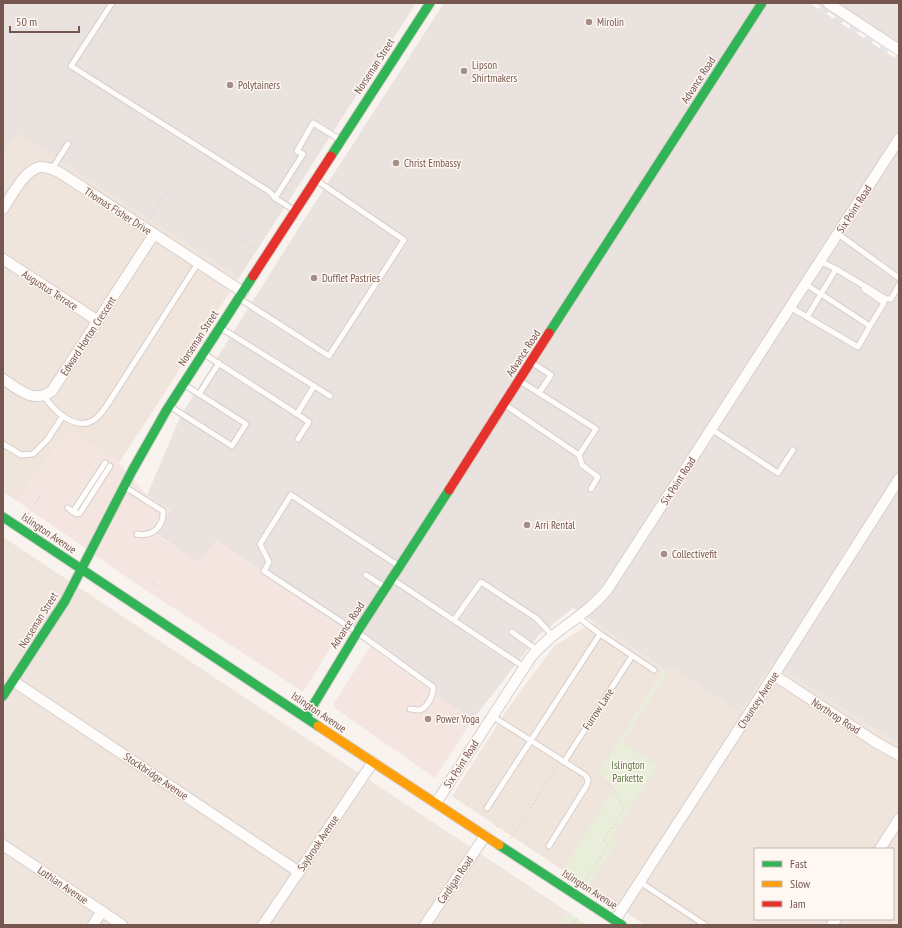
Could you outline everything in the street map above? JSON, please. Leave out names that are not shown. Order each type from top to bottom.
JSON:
[{"type":"street","name":"Norseman Street","points":[[3,696],[65,601],[124,486],[169,406],[429,3]]},
{"type":"street","name":"Advance Road","points":[[306,717],[357,632],[762,3]]},
{"type":"street","points":[[828,3],[899,50]]},
{"type":"street","name":"Six Point Road","points":[[436,803],[524,667],[537,650],[552,635],[579,618],[598,601],[607,590],[899,139]]},
{"type":"street","points":[[3,209],[22,180],[33,169],[41,167],[52,169]]},
{"type":"street","name":"Thomas Fisher Drive","points":[[52,169],[198,263],[241,295]]},
{"type":"street","name":"Edward Horton Crescent","points":[[44,396],[55,388],[154,234]]},
{"type":"street","name":"Augustus Terrace","points":[[3,259],[98,321]]},
{"type":"street","points":[[3,380],[32,397],[44,396]]},
{"type":"street","name":"Chauncey Avenue","points":[[618,923],[640,882],[899,478]]},
{"type":"street","name":"Islington Avenue","points":[[3,517],[618,923]]},
{"type":"street","name":"Northrop Road","points":[[774,675],[877,743],[899,755]]},
{"type":"street","name":"Stockbridge Avenue","points":[[13,681],[299,872]]},
{"type":"street","name":"Saybrook Avenue","points":[[263,925],[373,762]]},
{"type":"street","points":[[881,848],[899,819]]},
{"type":"street","name":"Cardigan Road","points":[[426,925],[485,836]]},
{"type":"street","name":"Lothian Avenue","points":[[3,845],[122,925]]},
{"type":"street","points":[[93,925],[102,911]]},
{"type":"lane","points":[[112,3],[71,66],[270,192],[275,198],[295,211]]},
{"type":"lane","points":[[275,198],[303,154],[297,151],[313,123],[341,140]]},
{"type":"lane","points":[[52,169],[68,144]]},
{"type":"lane","points":[[241,295],[329,356],[396,253],[404,240],[315,180]]},
{"type":"lane","points":[[838,234],[899,278]]},
{"type":"lane","points":[[820,261],[886,298],[891,299],[899,285]]},
{"type":"lane","points":[[44,396],[51,407],[63,416],[75,422],[84,424],[95,420],[198,263]]},
{"type":"lane","points":[[807,317],[836,269]]},
{"type":"lane","points":[[790,307],[858,347],[884,303],[864,289],[860,283]]},
{"type":"lane","points":[[805,284],[870,326]]},
{"type":"lane","points":[[220,327],[330,396]]},
{"type":"lane","points":[[203,353],[309,422],[298,440]]},
{"type":"lane","points":[[531,362],[551,375],[539,392]]},
{"type":"lane","points":[[199,394],[219,363]]},
{"type":"lane","points":[[520,380],[596,429],[578,456]]},
{"type":"lane","points":[[169,406],[232,446],[246,424],[183,384]]},
{"type":"lane","points":[[297,414],[314,386]]},
{"type":"lane","points":[[504,404],[578,456],[582,465],[598,477],[591,489]]},
{"type":"lane","points":[[3,444],[21,455],[33,454],[47,440],[63,416]]},
{"type":"lane","points":[[711,429],[778,473],[793,450]]},
{"type":"lane","points":[[68,508],[73,512],[108,465]]},
{"type":"lane","points":[[124,486],[163,511],[164,517],[155,532],[145,536],[137,534]]},
{"type":"lane","points":[[399,567],[291,495],[260,544],[269,562],[264,571],[357,632],[433,687],[430,700],[425,706],[420,710],[410,709]]},
{"type":"lane","points":[[366,575],[386,588]]},
{"type":"lane","points":[[391,579],[524,667]]},
{"type":"lane","points":[[454,620],[481,582],[536,618],[552,635]]},
{"type":"lane","points":[[579,618],[654,670]]},
{"type":"lane","points":[[512,632],[537,650]]},
{"type":"lane","points":[[487,808],[600,634]]},
{"type":"lane","name":"Furrow Lane","points":[[563,761],[632,656]]},
{"type":"lane","points":[[492,716],[563,761],[588,779],[587,785],[549,846]]},
{"type":"lane","points":[[640,882],[705,925]]},
{"type":"path","points":[[147,222],[167,191]]},
{"type":"path","points":[[240,238],[256,249]]},
{"type":"path","points":[[28,514],[43,492]]},
{"type":"path","points":[[152,582],[162,588]]},
{"type":"path","points":[[516,831],[563,761]]},
{"type":"path","points":[[583,884],[608,844],[604,841],[624,810],[618,795],[606,782],[596,777],[588,779]]},
{"type":"path","points":[[466,806],[470,801]]},
{"type":"path","points":[[497,827],[501,821]]},
{"type":"path","points":[[525,845],[529,840]]},
{"type":"path","points":[[572,925],[579,917]]},
{"type":"shaded area","points":[[3,3],[416,3],[239,278],[18,133],[3,150]]},
{"type":"shaded area","points":[[444,3],[899,3],[899,744],[772,663],[740,713],[669,665],[666,671],[573,608],[539,635],[473,719],[437,697],[441,691],[343,628],[217,540],[198,562],[156,534],[171,510],[147,495],[181,415],[302,223]]},
{"type":"shaded area","points":[[18,132],[239,278],[119,463],[71,432],[47,458],[17,501],[3,492],[3,150]]},
{"type":"shaded area","points":[[71,432],[119,463],[147,495],[172,510],[156,535],[198,562],[217,540],[343,628],[303,692],[138,585],[17,501],[47,458]]},
{"type":"shaded area","points":[[3,537],[568,912],[560,925],[3,925]]},
{"type":"shaded area","points":[[594,622],[665,671],[669,665],[740,713],[772,663],[899,744],[899,925],[645,925],[452,796],[506,711],[554,646]]},
{"type":"shaded area","points":[[371,645],[441,691],[437,697],[473,719],[435,778],[336,709],[334,703]]},
{"type":"green space","name":"Islington Parkette","points":[[663,670],[667,673],[623,742],[658,766],[612,835],[618,840],[589,885],[563,869],[614,789],[599,772]]},
{"type":"green space","points":[[568,912],[587,925],[560,925]]},
{"type":"railway","points":[[812,3],[899,59]]},
{"type":"traffic: fast","points":[[331,156],[430,3]]},
{"type":"traffic: fast","points":[[549,333],[762,3]]},
{"type":"traffic: fast","points":[[3,696],[65,601],[132,471],[166,411],[253,276]]},
{"type":"traffic: fast","points":[[306,717],[361,626],[449,490]]},
{"type":"traffic: fast","points":[[3,517],[318,726]]},
{"type":"traffic: fast","points":[[499,845],[622,925]]},
{"type":"traffic: slow","points":[[318,726],[499,845]]},
{"type":"traffic: jam","points":[[253,276],[331,156]]},
{"type":"traffic: jam","points":[[449,490],[549,333]]},
{"type":"place","name":"Mirolin","points":[[589,22]]},
{"type":"place","name":"Lipson Shirtmakers","points":[[464,71]]},
{"type":"place","name":"Polytainers","points":[[230,85]]},
{"type":"place","name":"Christ Embassy","points":[[396,163]]},
{"type":"place","name":"Dufflet Pastries","points":[[314,278]]},
{"type":"place","name":"Arri Rental","points":[[527,525]]},
{"type":"place","name":"Collectivefit","points":[[664,554]]},
{"type":"place","name":"Power Yoga","points":[[428,719]]}]
